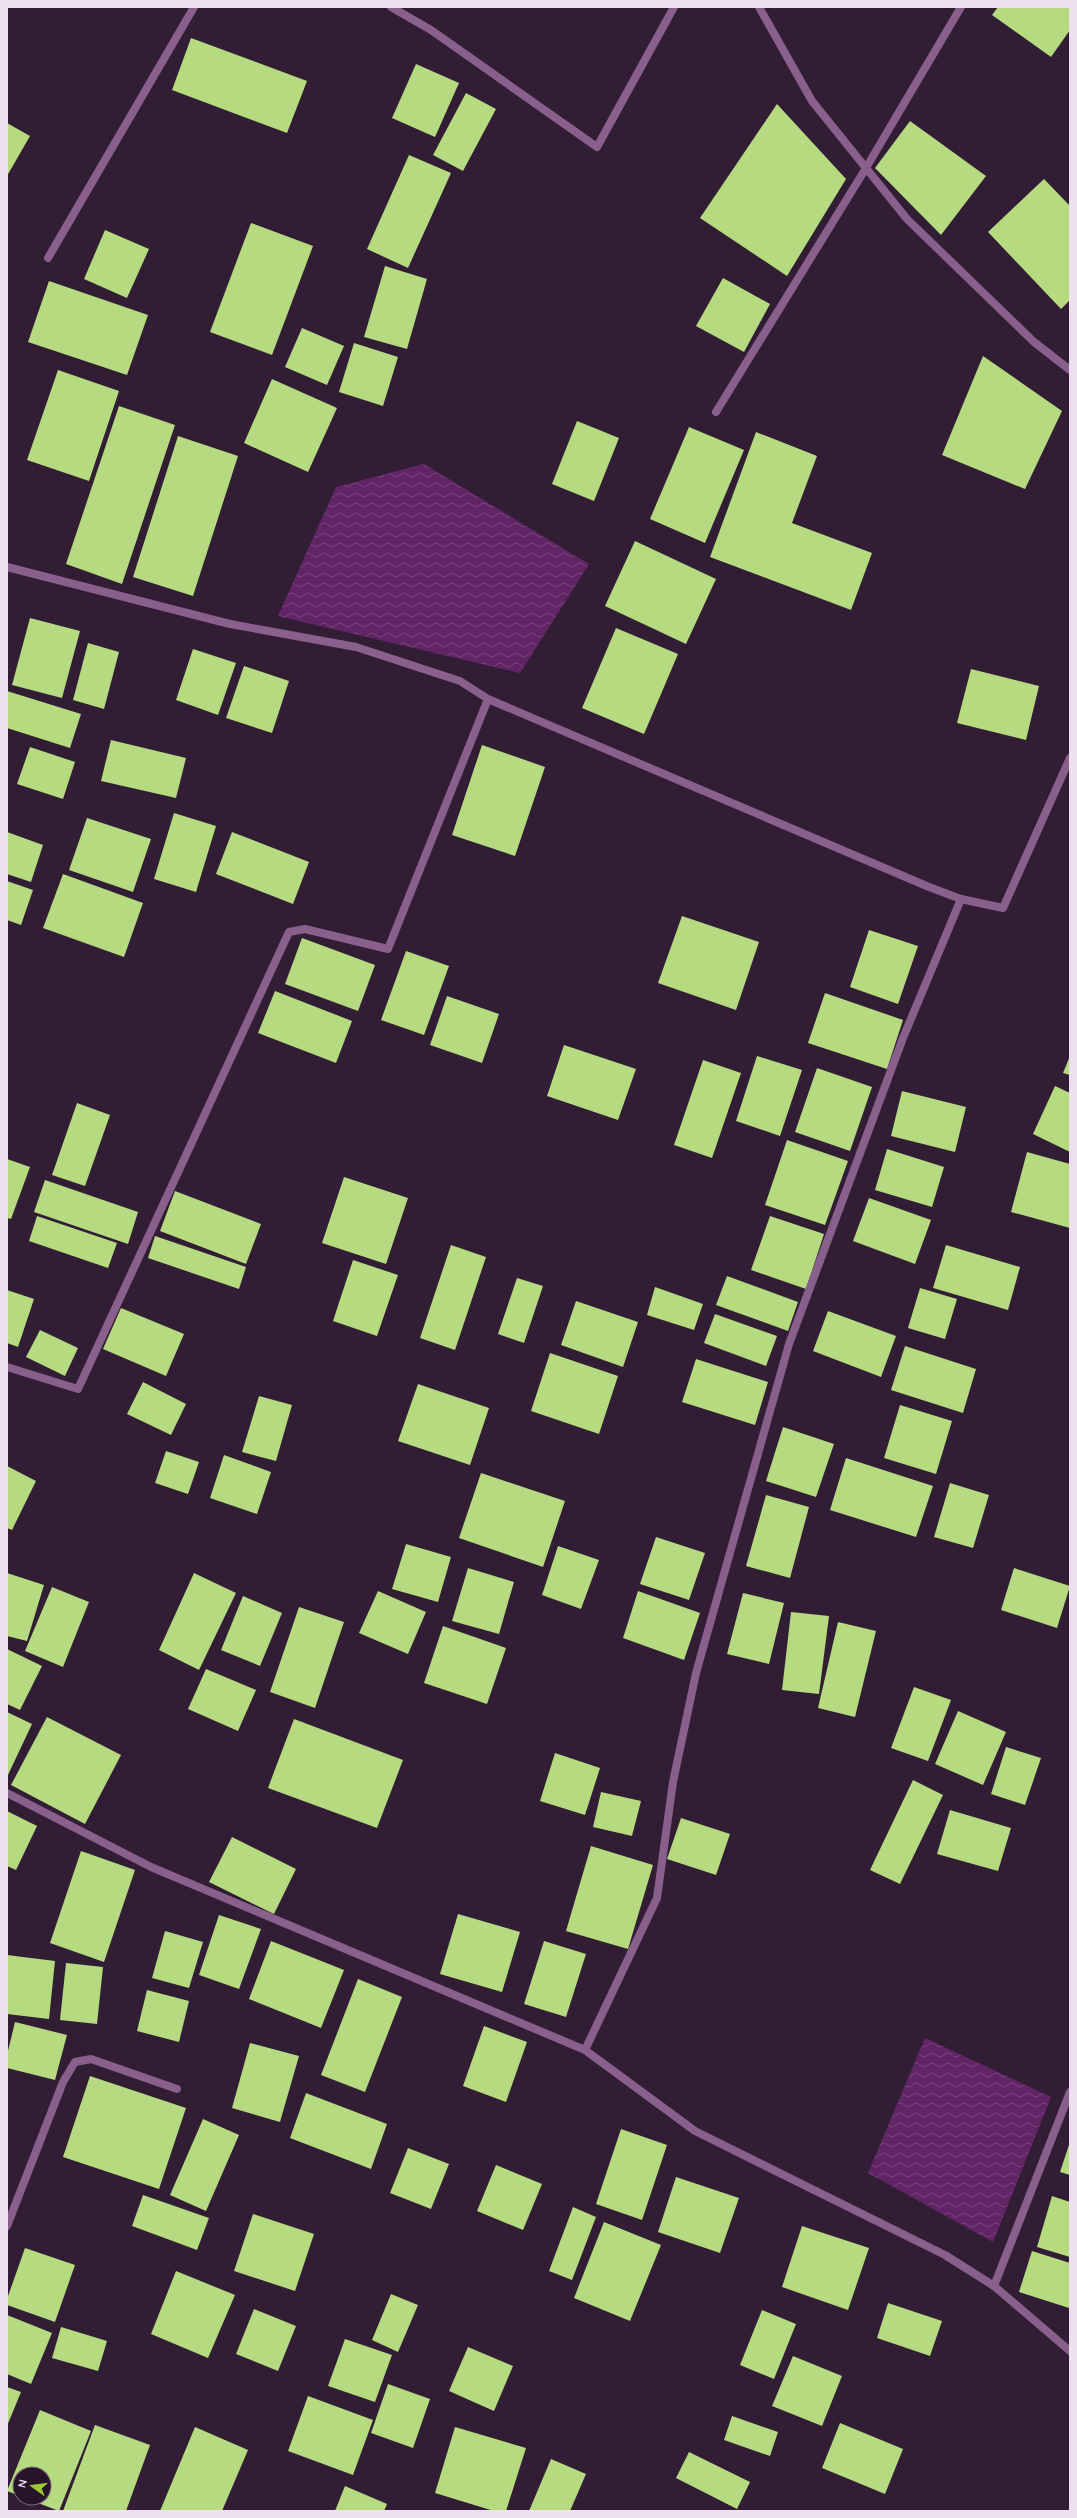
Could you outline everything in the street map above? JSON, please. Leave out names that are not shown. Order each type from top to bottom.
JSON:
[{"type":"street","points":[[48,258],[194,7]]},
{"type":"street","points":[[391,7],[431,30],[597,147],[674,7]]},
{"type":"street","points":[[758,7],[812,101],[907,219],[1034,342],[1070,370]]},
{"type":"street","points":[[716,412],[866,168],[961,7]]},
{"type":"street","points":[[7,567],[230,624],[356,647],[460,681],[488,699],[961,899],[1003,908],[1070,758]]},
{"type":"street","points":[[7,1367],[78,1389],[289,932],[304,929],[388,949],[488,699]]},
{"type":"street","points":[[585,2050],[657,1898],[673,1782],[696,1673],[789,1344],[903,1038],[961,899]]},
{"type":"street","points":[[7,1793],[152,1867],[585,2050],[695,2131],[945,2255],[994,2286],[1070,2351]]},
{"type":"street","points":[[7,2226],[63,2082],[75,2062],[91,2058],[177,2089]]},
{"type":"street","points":[[994,2286],[1070,2092]]},
{"type":"water","points":[[424,464],[589,564],[520,673],[278,616],[336,487]]},
{"type":"water","points":[[925,2038],[1051,2097],[993,2242],[868,2173]]},
{"type":"building","points":[[998,7],[1070,7],[1070,30],[1051,57],[992,15]]},
{"type":"building","points":[[191,38],[307,81],[287,133],[172,90]]},
{"type":"building","points":[[416,64],[459,83],[435,137],[392,118]]},
{"type":"building","points":[[466,93],[496,109],[463,171],[433,155]]},
{"type":"building","points":[[777,104],[846,179],[787,276],[700,218]]},
{"type":"building","points":[[910,121],[986,176],[941,235],[875,168]]},
{"type":"building","points":[[7,123],[30,136],[7,176]]},
{"type":"building","points":[[409,155],[451,173],[408,268],[367,249]]},
{"type":"building","points":[[1044,179],[1070,206],[1070,300],[1061,309],[988,232]]},
{"type":"building","points":[[251,223],[313,246],[272,355],[210,332]]},
{"type":"building","points":[[105,230],[149,249],[127,298],[84,279]]},
{"type":"building","points":[[385,266],[427,279],[407,349],[364,337]]},
{"type":"building","points":[[723,278],[770,304],[744,352],[696,326]]},
{"type":"building","points":[[49,281],[148,315],[127,375],[28,342]]},
{"type":"building","points":[[302,328],[344,346],[327,385],[285,367]]},
{"type":"building","points":[[354,343],[398,357],[383,406],[339,392]]},
{"type":"building","points":[[983,356],[1062,411],[1025,489],[942,455]]},
{"type":"building","points":[[58,370],[119,391],[89,481],[27,460]]},
{"type":"building","points":[[272,379],[337,408],[308,472],[244,443]]},
{"type":"building","points":[[119,406],[175,425],[122,584],[66,564]]},
{"type":"building","points":[[577,421],[619,438],[594,501],[552,484]]},
{"type":"building","points":[[689,427],[744,450],[705,543],[650,519]]},
{"type":"building","points":[[756,432],[817,456],[792,523],[872,553],[851,610],[710,557]]},
{"type":"building","points":[[178,436],[238,456],[193,596],[133,577]]},
{"type":"building","points":[[635,541],[716,579],[686,644],[605,606]]},
{"type":"building","points":[[30,618],[80,631],[62,698],[12,685]]},
{"type":"building","points":[[616,628],[678,654],[644,734],[582,708]]},
{"type":"building","points":[[88,643],[119,652],[104,709],[73,700]]},
{"type":"building","points":[[193,649],[236,663],[218,715],[176,700]]},
{"type":"building","points":[[244,666],[289,681],[272,733],[226,718]]},
{"type":"building","points":[[971,669],[1039,686],[1026,740],[957,723]]},
{"type":"building","points":[[7,691],[81,714],[70,748],[7,728]]},
{"type":"building","points":[[111,740],[186,758],[176,798],[101,781]]},
{"type":"building","points":[[482,745],[545,767],[515,856],[452,835]]},
{"type":"building","points":[[30,747],[75,762],[63,799],[17,784]]},
{"type":"building","points":[[174,813],[216,826],[196,892],[154,879]]},
{"type":"building","points":[[87,818],[151,839],[133,892],[69,870]]},
{"type":"building","points":[[7,832],[43,845],[31,882],[7,874]]},
{"type":"building","points":[[232,832],[309,862],[293,904],[216,874]]},
{"type":"building","points":[[63,874],[143,903],[124,957],[43,928]]},
{"type":"building","points":[[7,881],[33,890],[21,925],[7,920]]},
{"type":"building","points":[[682,916],[759,942],[736,1010],[658,983]]},
{"type":"building","points":[[869,930],[918,946],[898,1004],[850,987]]},
{"type":"building","points":[[302,938],[375,965],[358,1011],[285,984]]},
{"type":"building","points":[[406,951],[449,966],[424,1035],[381,1020]]},
{"type":"building","points":[[275,991],[352,1021],[336,1063],[258,1033]]},
{"type":"building","points":[[825,993],[903,1020],[887,1069],[808,1043]]},
{"type":"building","points":[[447,996],[499,1014],[482,1063],[430,1045]]},
{"type":"building","points":[[564,1045],[636,1069],[618,1120],[547,1096]]},
{"type":"building","points":[[757,1056],[802,1070],[780,1136],[736,1121]]},
{"type":"building","points":[[1070,1056],[1070,1075],[1063,1073]]},
{"type":"building","points":[[703,1060],[741,1073],[712,1158],[674,1145]]},
{"type":"building","points":[[817,1068],[872,1087],[850,1151],[795,1132]]},
{"type":"building","points":[[1055,1086],[1070,1093],[1070,1152],[1033,1134]]},
{"type":"building","points":[[902,1091],[966,1107],[955,1152],[891,1136]]},
{"type":"building","points":[[77,1103],[110,1115],[85,1186],[52,1175]]},
{"type":"building","points":[[787,1140],[848,1161],[825,1225],[765,1205]]},
{"type":"building","points":[[887,1149],[944,1167],[932,1207],[875,1190]]},
{"type":"building","points":[[1027,1152],[1070,1164],[1070,1228],[1011,1212]]},
{"type":"building","points":[[7,1159],[30,1167],[11,1219],[7,1218]]},
{"type":"building","points":[[344,1177],[408,1198],[386,1264],[322,1243]]},
{"type":"building","points":[[45,1180],[138,1212],[128,1244],[34,1212]]},
{"type":"building","points":[[175,1191],[261,1224],[246,1264],[160,1231]]},
{"type":"building","points":[[869,1198],[931,1220],[915,1264],[853,1241]]},
{"type":"building","points":[[37,1216],[117,1243],[108,1268],[29,1241]]},
{"type":"building","points":[[770,1216],[824,1234],[806,1289],[751,1270]]},
{"type":"building","points":[[155,1236],[246,1267],[239,1289],[148,1258]]},
{"type":"building","points":[[451,1245],[486,1257],[455,1350],[420,1338]]},
{"type":"building","points":[[946,1245],[1020,1267],[1008,1310],[933,1288]]},
{"type":"building","points":[[353,1260],[398,1275],[377,1336],[333,1321]]},
{"type":"building","points":[[727,1276],[798,1302],[788,1331],[716,1305]]},
{"type":"building","points":[[517,1278],[543,1286],[524,1343],[498,1334]]},
{"type":"building","points":[[655,1287],[703,1304],[694,1330],[647,1315]]},
{"type":"building","points":[[920,1288],[957,1299],[945,1339],[908,1328]]},
{"type":"building","points":[[7,1290],[34,1299],[18,1347],[7,1343]]},
{"type":"building","points":[[576,1301],[638,1322],[623,1367],[561,1345]]},
{"type":"building","points":[[121,1308],[184,1334],[166,1376],[103,1349]]},
{"type":"building","points":[[828,1311],[896,1336],[881,1377],[813,1351]]},
{"type":"building","points":[[715,1314],[777,1336],[766,1366],[704,1343]]},
{"type":"building","points":[[40,1330],[78,1348],[65,1376],[26,1357]]},
{"type":"building","points":[[905,1346],[976,1369],[963,1413],[891,1390]]},
{"type":"building","points":[[550,1353],[618,1376],[599,1434],[531,1411]]},
{"type":"building","points":[[696,1359],[768,1382],[755,1425],[682,1402]]},
{"type":"building","points":[[143,1382],[186,1404],[171,1435],[127,1414]]},
{"type":"building","points":[[418,1384],[489,1408],[470,1465],[398,1441]]},
{"type":"building","points":[[259,1396],[292,1405],[276,1461],[242,1452]]},
{"type":"building","points":[[900,1405],[952,1421],[936,1474],[884,1458]]},
{"type":"building","points":[[783,1427],[834,1444],[816,1497],[766,1481]]},
{"type":"building","points":[[166,1451],[199,1462],[188,1494],[155,1483]]},
{"type":"building","points":[[224,1455],[271,1472],[257,1514],[210,1498]]},
{"type":"building","points":[[846,1458],[933,1486],[916,1537],[830,1510]]},
{"type":"building","points":[[7,1466],[36,1481],[12,1530],[7,1528]]},
{"type":"building","points":[[481,1473],[565,1501],[543,1567],[459,1538]]},
{"type":"building","points":[[950,1483],[989,1495],[973,1548],[934,1537]]},
{"type":"building","points":[[766,1495],[809,1507],[790,1578],[746,1566]]},
{"type":"building","points":[[656,1537],[705,1553],[689,1600],[640,1584]]},
{"type":"building","points":[[406,1544],[451,1557],[438,1602],[392,1589]]},
{"type":"building","points":[[558,1546],[599,1560],[581,1609],[542,1595]]},
{"type":"building","points":[[468,1568],[514,1582],[499,1634],[452,1621]]},
{"type":"building","points":[[1014,1568],[1070,1586],[1057,1628],[1001,1610]]},
{"type":"building","points":[[7,1573],[44,1585],[27,1641],[7,1636]]},
{"type":"building","points":[[194,1573],[236,1593],[199,1670],[159,1650]]},
{"type":"building","points":[[52,1587],[89,1602],[63,1667],[25,1651]]},
{"type":"building","points":[[378,1591],[426,1612],[408,1654],[359,1633]]},
{"type":"building","points":[[638,1591],[700,1613],[684,1660],[623,1638]]},
{"type":"building","points":[[743,1593],[784,1603],[769,1664],[727,1654]]},
{"type":"building","points":[[243,1596],[282,1613],[260,1666],[221,1650]]},
{"type":"building","points":[[299,1607],[344,1622],[315,1708],[270,1692]]},
{"type":"building","points":[[791,1612],[829,1616],[819,1694],[782,1690]]},
{"type":"building","points":[[838,1622],[876,1631],[855,1717],[818,1708]]},
{"type":"building","points":[[443,1626],[506,1648],[487,1704],[424,1683]]},
{"type":"building","points":[[7,1649],[42,1666],[20,1710],[7,1704]]},
{"type":"building","points":[[206,1669],[256,1690],[238,1731],[188,1709]]},
{"type":"building","points":[[914,1687],[951,1700],[928,1761],[891,1748]]},
{"type":"building","points":[[958,1711],[1006,1732],[983,1785],[935,1764]]},
{"type":"building","points":[[7,1712],[32,1724],[7,1777]]},
{"type":"building","points":[[47,1717],[121,1755],[85,1824],[11,1785]]},
{"type":"building","points":[[294,1719],[403,1760],[377,1828],[268,1788]]},
{"type":"building","points":[[1006,1747],[1041,1758],[1025,1805],[991,1794]]},
{"type":"building","points":[[555,1753],[600,1768],[585,1815],[540,1801]]},
{"type":"building","points":[[913,1780],[943,1795],[900,1884],[870,1870]]},
{"type":"building","points":[[601,1792],[641,1801],[632,1836],[593,1827]]},
{"type":"building","points":[[950,1810],[1011,1828],[998,1871],[937,1854]]},
{"type":"building","points":[[7,1811],[37,1826],[16,1870],[7,1866]]},
{"type":"building","points":[[681,1818],[730,1834],[716,1875],[667,1859]]},
{"type":"building","points":[[232,1837],[296,1869],[274,1914],[209,1882]]},
{"type":"building","points":[[591,1846],[653,1865],[628,1949],[566,1931]]},
{"type":"building","points":[[81,1851],[135,1870],[104,1962],[50,1943]]},
{"type":"building","points":[[458,1914],[520,1932],[502,1992],[440,1974]]},
{"type":"building","points":[[219,1915],[261,1929],[239,1989],[199,1975]]},
{"type":"building","points":[[165,1931],[203,1942],[189,1988],[152,1978]]},
{"type":"building","points":[[271,1941],[344,1970],[321,2028],[249,1999]]},
{"type":"building","points":[[544,1941],[586,1954],[566,2017],[524,2004]]},
{"type":"building","points":[[7,1955],[55,1961],[49,2019],[7,2014]]},
{"type":"building","points":[[66,1963],[103,1967],[97,2024],[60,2020]]},
{"type":"building","points":[[358,1979],[402,1997],[365,2092],[321,2075]]},
{"type":"building","points":[[147,1990],[189,2001],[179,2042],[137,2031]]},
{"type":"building","points":[[15,2022],[67,2035],[55,2080],[7,2068],[7,2055]]},
{"type":"building","points":[[484,2026],[527,2042],[506,2102],[463,2086]]},
{"type":"building","points":[[250,2043],[299,2056],[280,2122],[232,2108]]},
{"type":"building","points":[[90,2076],[186,2108],[159,2189],[63,2157]]},
{"type":"building","points":[[306,2093],[387,2124],[371,2169],[290,2138]]},
{"type":"building","points":[[203,2119],[239,2135],[206,2211],[170,2195]]},
{"type":"building","points":[[621,2129],[667,2145],[642,2220],[596,2204]]},
{"type":"building","points":[[1070,2142],[1070,2175],[1060,2172]]},
{"type":"building","points":[[408,2148],[449,2164],[431,2209],[390,2193]]},
{"type":"building","points":[[496,2165],[542,2184],[523,2230],[477,2211]]},
{"type":"building","points":[[676,2177],[739,2198],[720,2253],[658,2232]]},
{"type":"building","points":[[143,2195],[209,2218],[197,2250],[132,2226]]},
{"type":"building","points":[[1052,2196],[1070,2202],[1070,2257],[1037,2247]]},
{"type":"building","points":[[573,2207],[596,2217],[572,2280],[549,2271]]},
{"type":"building","points":[[253,2214],[314,2234],[295,2291],[234,2271]]},
{"type":"building","points":[[604,2222],[661,2245],[630,2321],[574,2298]]},
{"type":"building","points":[[802,2226],[869,2248],[848,2310],[782,2287]]},
{"type":"building","points":[[25,2248],[75,2265],[55,2322],[7,2305],[7,2299]]},
{"type":"building","points":[[1032,2251],[1070,2263],[1069,2308],[1019,2292]]},
{"type":"building","points":[[176,2271],[235,2295],[208,2358],[151,2334]]},
{"type":"building","points":[[391,2294],[418,2305],[398,2352],[372,2340]]},
{"type":"building","points":[[888,2303],[942,2321],[930,2356],[877,2338]]},
{"type":"building","points":[[254,2309],[296,2326],[278,2371],[236,2354]]},
{"type":"building","points":[[762,2310],[796,2324],[774,2379],[740,2365]]},
{"type":"building","points":[[7,2315],[52,2333],[31,2384],[7,2374]]},
{"type":"building","points":[[61,2327],[107,2341],[98,2371],[52,2358]]},
{"type":"building","points":[[345,2339],[392,2355],[375,2402],[328,2386]]},
{"type":"building","points":[[468,2347],[513,2366],[494,2411],[449,2391]]},
{"type":"building","points":[[793,2356],[842,2376],[822,2426],[772,2406]]},
{"type":"building","points":[[388,2384],[430,2399],[413,2448],[371,2433]]},
{"type":"building","points":[[7,2387],[21,2392],[7,2426]]},
{"type":"building","points":[[308,2396],[373,2420],[353,2475],[288,2451]]},
{"type":"building","points":[[40,2410],[91,2431],[59,2511],[46,2506],[52,2506],[52,2466],[17,2466]]},
{"type":"building","points":[[732,2416],[778,2432],[770,2456],[724,2440]]},
{"type":"building","points":[[840,2423],[903,2449],[885,2494],[822,2468]]},
{"type":"building","points":[[95,2425],[150,2445],[126,2511],[63,2511]]},
{"type":"building","points":[[195,2427],[248,2450],[222,2511],[160,2511]]},
{"type":"building","points":[[455,2427],[526,2448],[506,2511],[494,2511],[435,2493]]},
{"type":"building","points":[[689,2452],[750,2482],[737,2509],[676,2478]]},
{"type":"building","points":[[551,2459],[586,2474],[570,2511],[529,2511]]},
{"type":"building","points":[[12,2479],[12,2493],[7,2491]]},
{"type":"building","points":[[345,2486],[387,2504],[384,2511],[335,2511]]}]
